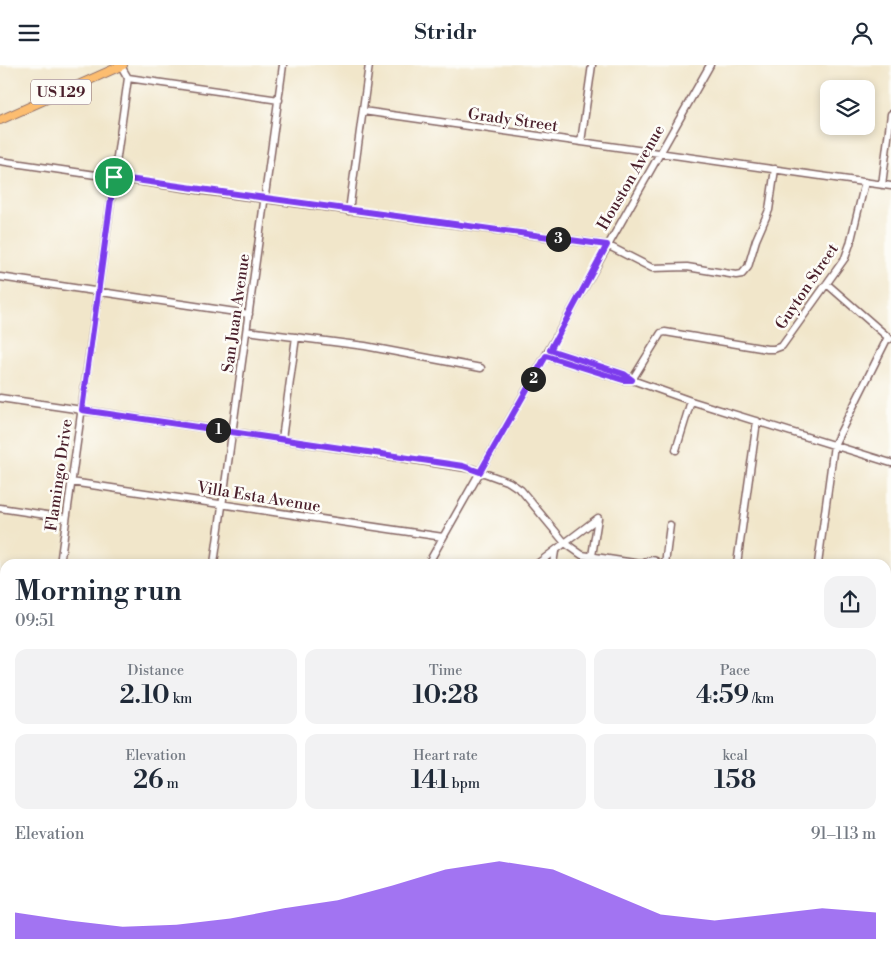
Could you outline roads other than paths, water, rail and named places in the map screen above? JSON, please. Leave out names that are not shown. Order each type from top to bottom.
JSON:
[{"type":"main road","name":"US 129","points":[[0,120],[122,65]]},
{"type":"street","points":[[122,65],[128,78],[279,100]]},
{"type":"street","name":"San Juan Avenue","points":[[215,559],[283,65]]},
{"type":"street","points":[[349,211],[369,65]]},
{"type":"street","points":[[581,142],[592,65]]},
{"type":"street","name":"Houston Avenue","points":[[431,559],[710,65]]},
{"type":"street","name":"Flamingo Drive","points":[[61,559],[128,78]]},
{"type":"street","name":"Grady Street","points":[[363,111],[891,186]]},
{"type":"street","points":[[882,185],[891,114]]},
{"type":"street","points":[[0,161],[349,211],[607,245],[654,269],[687,267],[736,275],[742,274],[748,267],[756,240],[769,210],[776,169]]},
{"type":"street","name":"Guyton Street","points":[[632,380],[661,333],[665,332],[766,349],[783,345],[846,255],[864,182]]},
{"type":"street","points":[[0,277],[249,314]]},
{"type":"street","points":[[819,559],[834,445],[889,338],[827,284]]},
{"type":"street","points":[[247,331],[381,349],[481,368]]},
{"type":"street","points":[[282,439],[296,337]]},
{"type":"street","points":[[548,353],[624,374],[632,380],[691,401],[891,463]]},
{"type":"street","points":[[0,398],[463,466],[509,482],[521,490],[564,543],[582,555],[611,559]]},
{"type":"street","points":[[676,450],[691,401]]},
{"type":"street","points":[[738,559],[757,421]]},
{"type":"street","name":"Villa Esta Avenue","points":[[71,482],[443,537]]},
{"type":"street","points":[[0,508],[66,517]]},
{"type":"street","points":[[544,559],[598,518],[592,556]]},
{"type":"street","points":[[666,559],[670,525]]},
{"type":"street","points":[[554,559],[555,551]]}]
